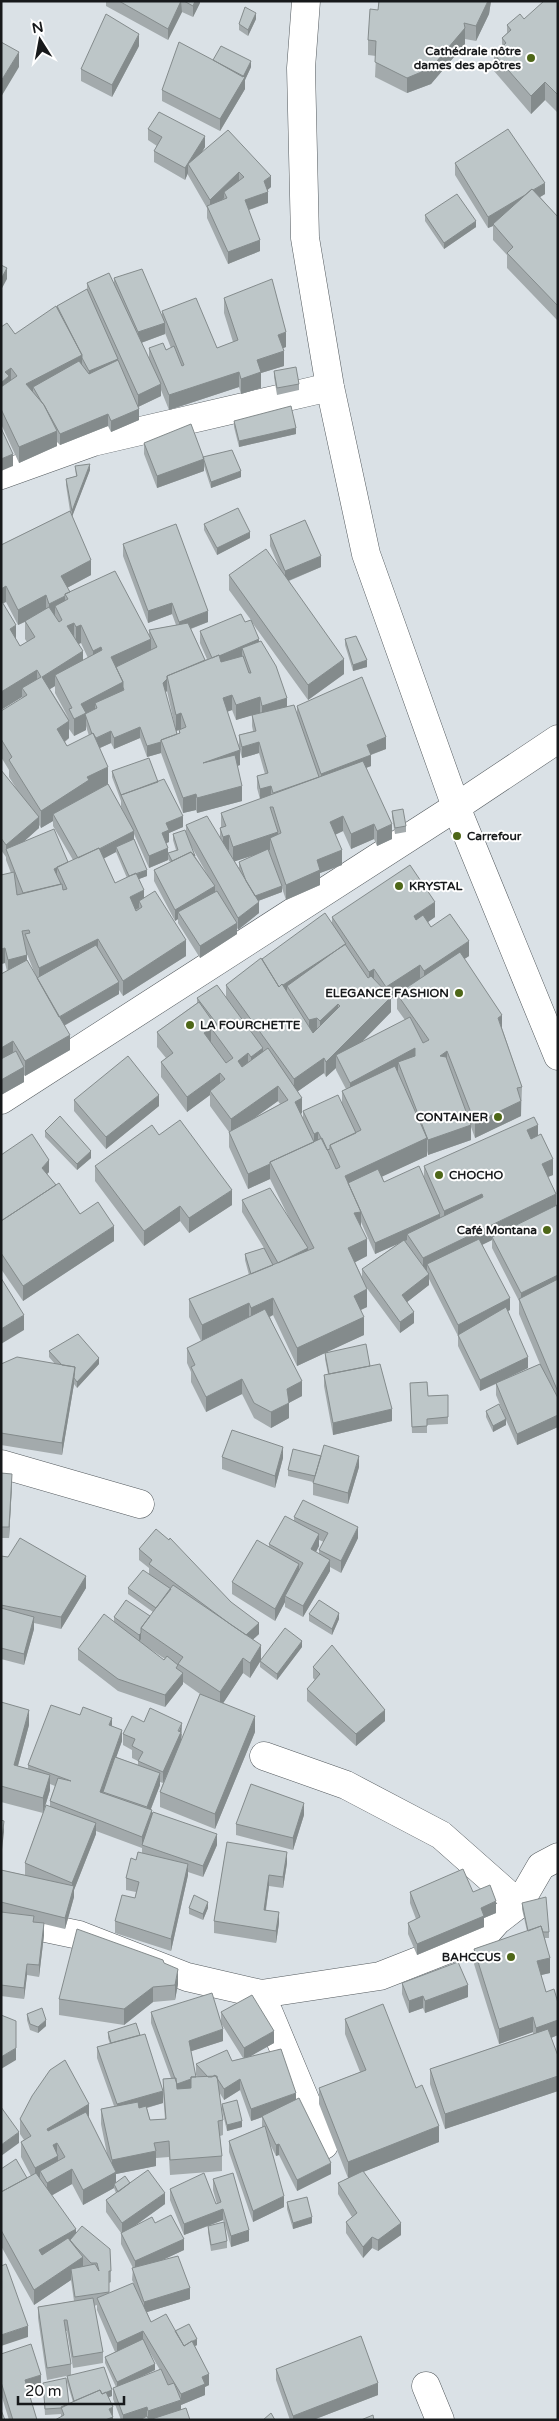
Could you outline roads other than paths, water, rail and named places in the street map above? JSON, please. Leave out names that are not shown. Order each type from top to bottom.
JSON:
[{"type":"street","points":[[306,1],[301,68],[305,238],[330,387],[366,554],[456,807],[558,1056]]},
{"type":"street","points":[[1,475],[93,442],[330,387]]},
{"type":"street","points":[[1,1100],[456,807],[558,739]]},
{"type":"street","points":[[1,1464],[140,1504]]},
{"type":"street","points":[[264,1756],[346,1785],[441,1835],[519,1904]]},
{"type":"street","points":[[36,1926],[79,1935],[187,1977],[261,1994],[380,1976],[464,1943],[481,1939],[497,1921],[519,1904],[542,1866],[558,1857]]},
{"type":"street","points":[[261,1994],[324,2145]]},
{"type":"street","points":[[426,2386],[440,2420]]},
{"type":"place","name":"Cathédrale nôtre dames des apôtres","points":[[531,58]]},
{"type":"place","name":"Carrefour","points":[[457,836]]},
{"type":"place","name":"KRYSTAL","points":[[399,886]]},
{"type":"place","name":"ELEGANCE FASHION","points":[[459,993]]},
{"type":"place","name":"LA FOURCHETTE","points":[[190,1025]]},
{"type":"place","name":"CONTAINER","points":[[498,1117]]},
{"type":"place","name":"CHOCHO","points":[[439,1175]]},
{"type":"place","name":"Café Montana","points":[[547,1230]]},
{"type":"place","name":"BAHCCUS","points":[[511,1957]]}]
